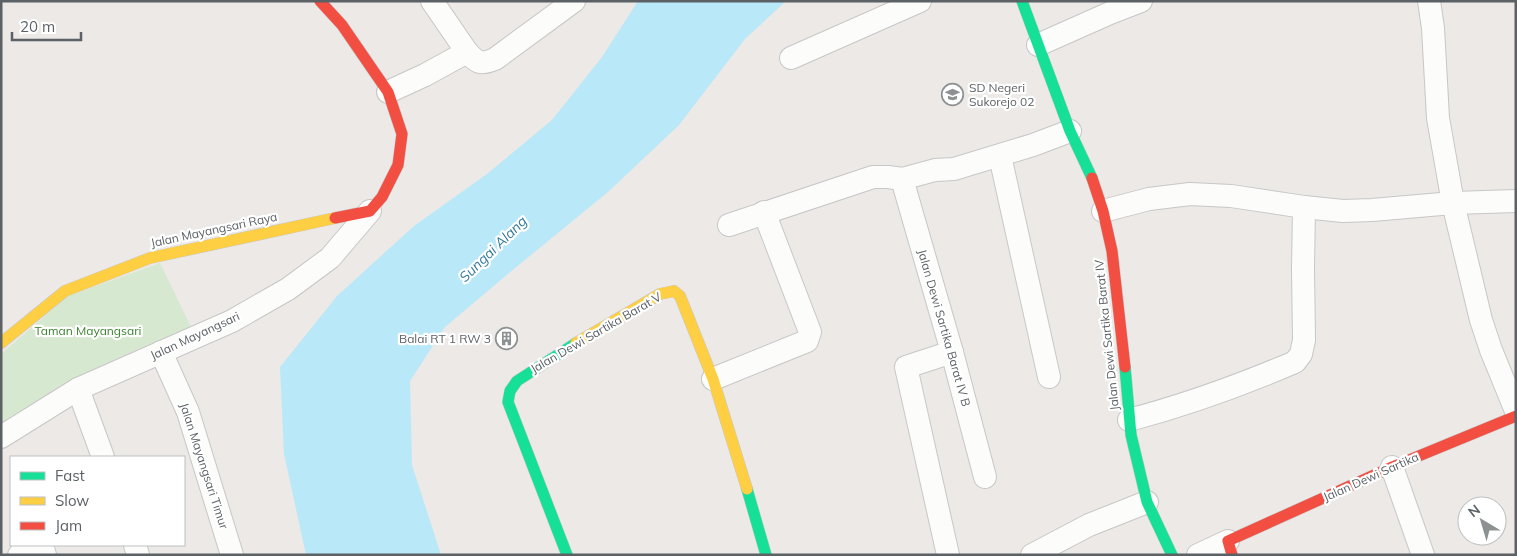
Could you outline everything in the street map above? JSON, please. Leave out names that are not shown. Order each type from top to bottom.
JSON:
[{"type":"street","points":[[320,1],[342,25],[388,92],[402,134],[398,165],[382,198],[370,211]]},
{"type":"street","points":[[432,1],[467,52],[480,63],[486,63],[495,59],[574,1]]},
{"type":"street","points":[[791,58],[920,1]]},
{"type":"street","name":"Jalan Dewi Sartika Barat IV","points":[[1022,1],[1070,131],[1104,210],[1112,251],[1122,331],[1131,435],[1147,502],[1172,555]]},
{"type":"street","points":[[1038,45],[1141,1]]},
{"type":"street","points":[[1429,1],[1433,28],[1438,118],[1452,203],[1481,320],[1516,411]]},
{"type":"street","points":[[388,92],[425,75],[467,52]]},
{"type":"street","points":[[729,225],[873,177],[902,179],[935,170],[954,170],[1070,131]]},
{"type":"street","points":[[1000,156],[1049,377]]},
{"type":"street","name":"Jalan Dewi Sartika Barat IV B","points":[[902,179],[952,352],[985,477]]},
{"type":"street","points":[[1104,210],[1149,199],[1190,194],[1231,196],[1304,208],[1343,211],[1452,203],[1516,201]]},
{"type":"street","points":[[1129,420],[1205,398],[1295,362],[1301,354],[1304,340],[1304,208]]},
{"type":"street","name":"Jalan Mayangsari Raya","points":[[1,343],[64,291],[150,258],[370,211]]},
{"type":"street","name":"Jalan Mayangsari","points":[[1,437],[78,389],[232,321],[288,289],[330,258],[370,211]]},
{"type":"street","points":[[713,379],[807,341],[810,332],[764,212]]},
{"type":"street","name":"Jalan Dewi Sartika Barat V","points":[[567,555],[508,402],[510,391],[517,381],[572,345],[660,294],[674,291],[684,303],[713,379],[766,555]]},
{"type":"street","name":"Jalan Mayangsari Timur","points":[[161,352],[188,412],[232,555]]},
{"type":"street","points":[[948,555],[906,367],[952,352]]},
{"type":"street","points":[[78,389],[104,456]]},
{"type":"street","name":"Jalan Dewi Sartika","points":[[1198,555],[1230,548],[1392,467],[1516,416]]},
{"type":"street","points":[[1392,467],[1423,555]]},
{"type":"street","points":[[1032,555],[1089,525],[1147,502]]},
{"type":"green space","name":"Taman Mayangsari","points":[[160,263],[191,327],[1,428],[1,354],[68,296]]},
{"type":"water","name":"Sungai Alang","points":[[638,1],[786,1],[745,39],[679,125],[608,192],[445,327],[410,381],[412,465],[441,555],[306,555],[284,454],[280,367],[337,296],[414,226],[487,174],[552,120],[602,57]]},
{"type":"traffic: fast","points":[[1022,1],[1070,131],[1092,178]]},
{"type":"traffic: fast","points":[[567,555],[508,402],[510,391],[517,381],[576,343]]},
{"type":"traffic: fast","points":[[1125,367],[1131,435],[1147,502],[1172,555]]},
{"type":"traffic: fast","points":[[747,489],[766,555]]},
{"type":"traffic: slow","points":[[1,343],[65,291],[150,258],[335,218]]},
{"type":"traffic: slow","points":[[576,343],[660,294],[674,291],[680,296],[713,379],[747,489]]},
{"type":"traffic: jam","points":[[320,1],[342,25],[388,92],[402,134],[398,165],[382,197],[370,211],[335,218]]},
{"type":"traffic: jam","points":[[1092,178],[1103,211],[1112,251],[1125,367]]},
{"type":"traffic: jam","points":[[1232,555],[1228,541],[1392,467],[1516,416]]},
{"type":"place","name":"SD Negeri Sukorejo 02","points":[[953,95]]},
{"type":"place","name":"Balai RT 1 RW 3","points":[[507,339]]}]
